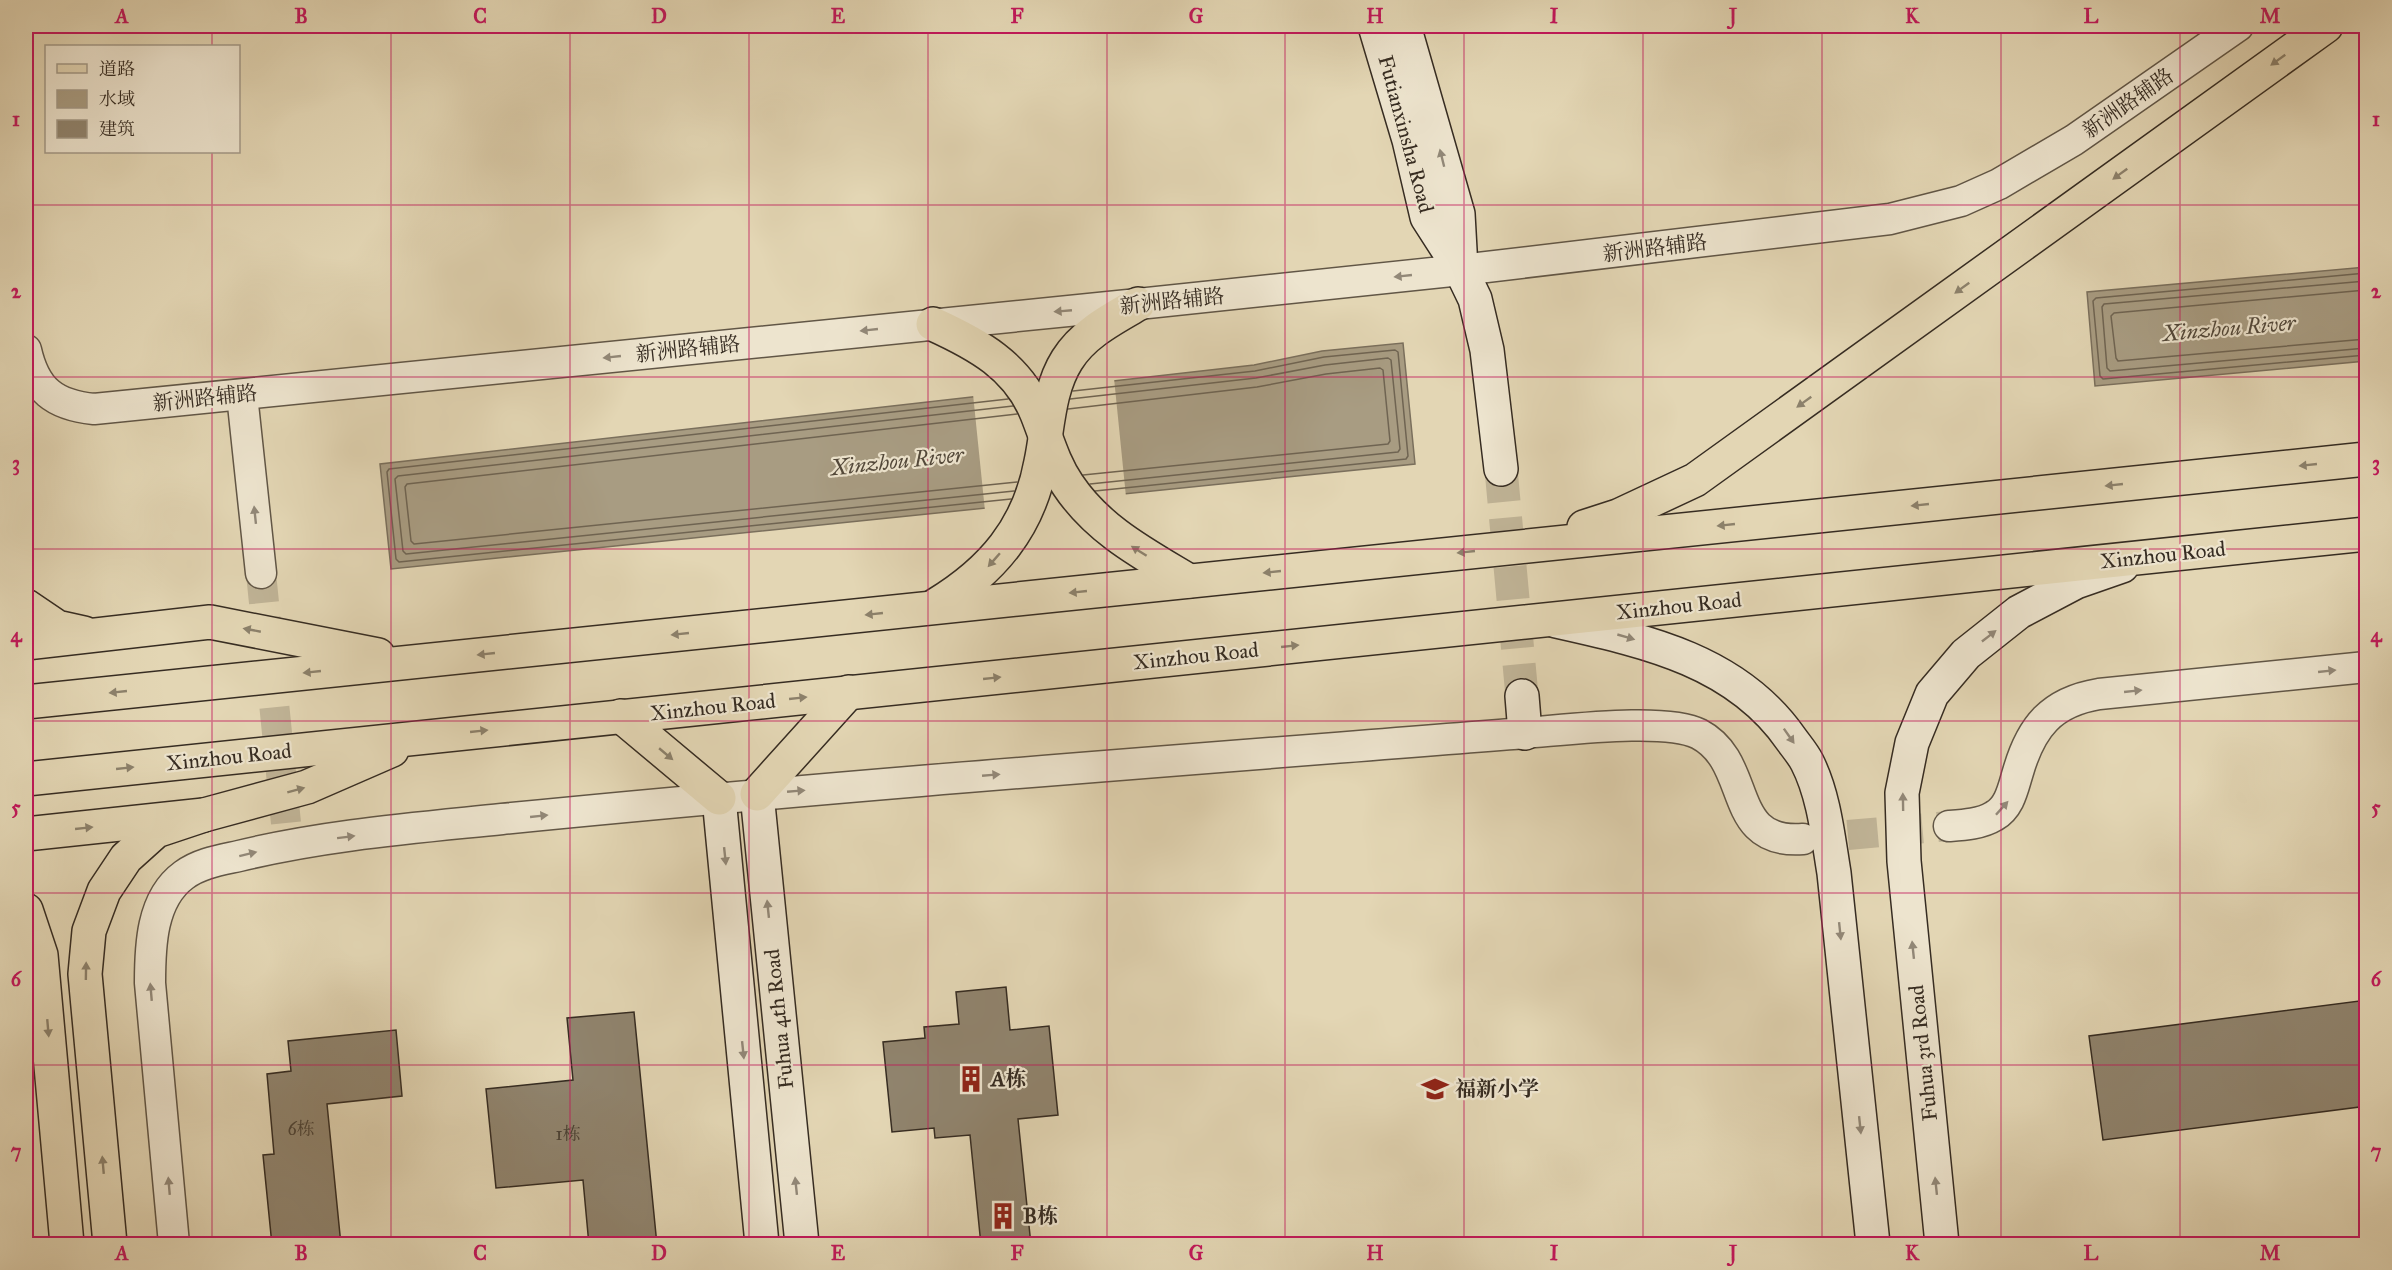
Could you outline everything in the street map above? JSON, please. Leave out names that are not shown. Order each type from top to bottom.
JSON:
[{"type":"main road","points":[[1524,546],[1618,516],[1695,480],[2326,26]]},
{"type":"main road","points":[[932,608],[964,588],[992,563],[1011,538],[1026,511],[1041,462],[1049,409],[1066,361],[1084,340],[1107,322],[1138,304]]},
{"type":"main road","points":[[933,324],[979,347],[1007,367],[1024,389],[1036,412],[1054,461],[1083,505],[1107,529],[1134,549],[1189,581]]},
{"type":"main road","points":[[26,702],[2367,459]]},
{"type":"main road","name":"Xinzhou Road","points":[[26,779],[2367,534]]},
{"type":"main road","points":[[26,606],[57,627],[92,635]]},
{"type":"main road","points":[[26,643],[210,622],[412,661]]},
{"type":"main road","points":[[757,794],[849,692]]},
{"type":"main road","points":[[621,716],[719,798]]},
{"type":"main road","points":[[110,1245],[85,974],[89,931],[104,891],[126,858],[156,831],[204,815],[307,787],[421,737]]},
{"type":"main road","points":[[26,834],[204,815]]},
{"type":"main road","points":[[26,910],[41,955],[67,1245]]},
{"type":"street","name":"Futianxinsha Road","points":[[1375,26],[1409,140],[1427,217],[1461,270],[1475,299],[1483,328],[1501,469]]},
{"type":"street","name":"Futianxinsha Road","points":[[1404,26],[1458,214],[1461,270]]},
{"type":"street","name":"新洲路辅路","points":[[26,350],[29,364],[39,385],[55,399],[74,407],[94,409],[1138,304],[1851,225],[1890,219],[1961,201],[1999,184],[2074,140],[2238,26]]},
{"type":"street","points":[[242,395],[261,573]]},
{"type":"street","name":"Fuhua 3rd Road","points":[[1942,1245],[1904,861],[1902,792],[1912,743],[1932,694],[1966,654],[2019,612],[2076,582],[2152,556]]},
{"type":"street","points":[[1548,620],[1620,635],[1673,652],[1714,671],[1747,691],[1776,717],[1807,762],[1825,816],[1834,873],[1873,1245]]},
{"type":"street","points":[[1948,826],[1981,821],[1994,816],[2002,809],[2009,800],[2032,736],[2043,720],[2069,701],[2099,694],[2367,668]]},
{"type":"street","points":[[1522,696],[1525,733]]},
{"type":"street","points":[[174,1245],[150,983],[153,932],[160,909],[169,891],[183,875],[200,865],[286,833],[1525,733],[1652,726],[1687,729],[1701,735],[1715,746],[1726,760],[1735,777],[1749,817],[1776,837],[1803,839]]},
{"type":"street","name":"Fuhua 4th Road","points":[[757,794],[802,1245]]},
{"type":"street","name":"Fuhua 4th Road","points":[[719,798],[762,1245]]},
{"type":"water","name":"Xinzhou River","points":[[2366,267],[2366,361],[2095,386],[2087,292]]},
{"type":"water","name":"Xinzhou River","points":[[1403,343],[1415,464],[391,569],[380,464],[1254,365],[1322,351]]},
{"type":"pier","points":[[1114,378],[1126,497],[985,511],[973,394]]},
{"type":"building","name":"A栋","points":[[1006,987],[1010,1030],[1049,1026],[1058,1115],[1018,1119],[1031,1245],[981,1245],[970,1135],[935,1138],[934,1128],[892,1132],[883,1042],[925,1038],[924,1027],[959,1024],[956,992]]},
{"type":"building","points":[[2367,1000],[2367,1106],[2103,1140],[2089,1036]]},
{"type":"building","points":[[634,1012],[657,1245],[589,1245],[583,1180],[496,1188],[486,1089],[573,1080],[567,1018]]},
{"type":"building","points":[[396,1030],[402,1096],[327,1104],[341,1245],[272,1245],[263,1155],[274,1154],[267,1074],[291,1071],[288,1041]]},
{"type":"tunnel","points":[[1501,469],[1522,696]]},
{"type":"tunnel","points":[[261,573],[286,823]]},
{"type":"tunnel","points":[[1803,839],[1949,826]]},
{"type":"place","name":"A栋","points":[[971,1079]]},
{"type":"place","name":"福新小学","points":[[1435,1089]]},
{"type":"place","name":"B栋","points":[[1003,1216]]}]
